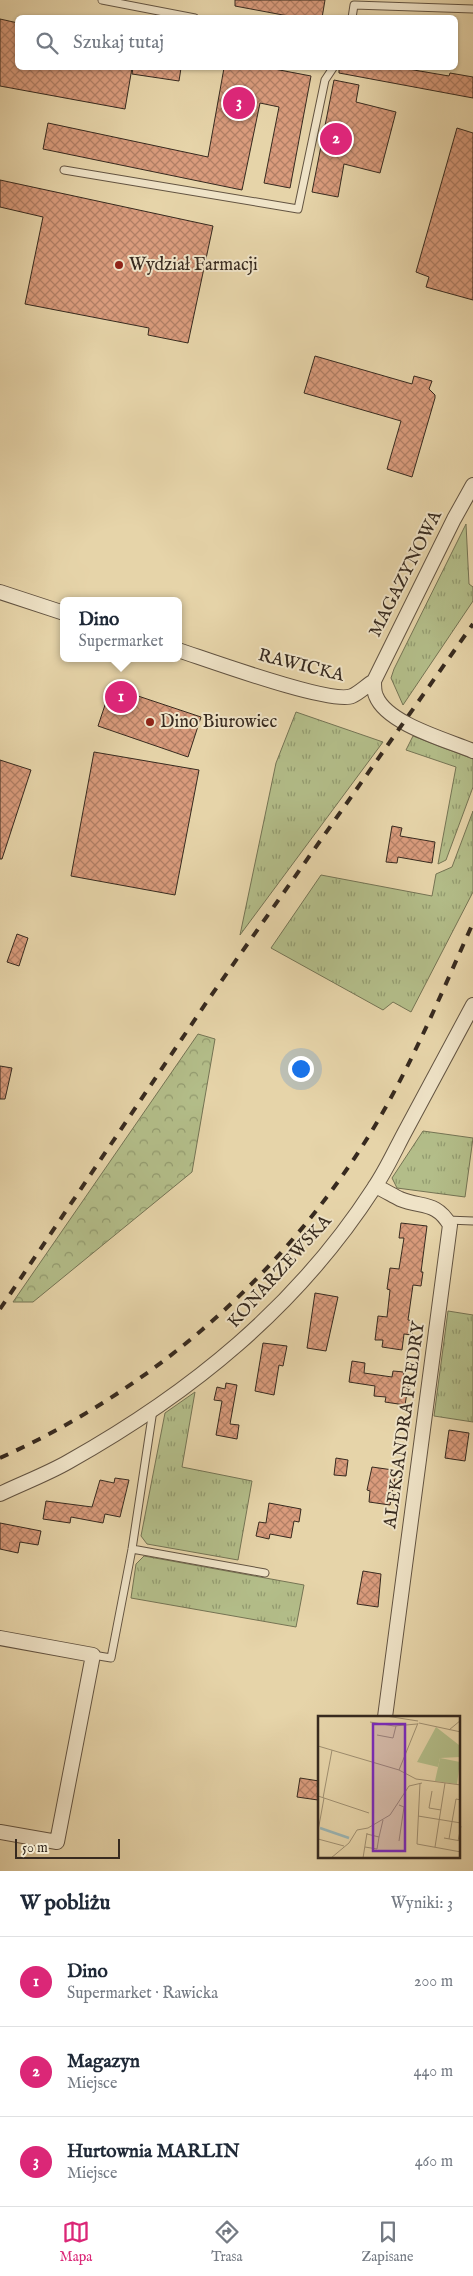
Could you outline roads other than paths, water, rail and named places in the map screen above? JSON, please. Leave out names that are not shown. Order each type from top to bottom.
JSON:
[{"type":"street","name":"MAGAZYNOWA","points":[[374,681],[473,485]]},
{"type":"street","points":[[0,592],[60,611]]},
{"type":"street","name":"RAWICKA","points":[[182,651],[299,689],[336,698],[351,696],[374,681]]},
{"type":"street","points":[[374,681],[376,696],[384,708],[404,723],[473,751]]},
{"type":"street","name":"KONARZEWSKA","points":[[0,1494],[67,1462],[153,1410],[215,1365],[279,1306],[336,1242],[375,1186],[473,1005]]},
{"type":"street","points":[[375,1186],[402,1199],[432,1207],[444,1214],[447,1220]]},
{"type":"street","name":"ALEKSANDRA FREDRY","points":[[385,1716],[449,1233],[450,1224],[447,1220]]},
{"type":"street","points":[[0,1638],[93,1655],[57,1842],[0,1832]]},
{"type":"lane","points":[[102,0],[180,15]]},
{"type":"lane","points":[[355,3],[473,9]]},
{"type":"lane","points":[[64,170],[298,209],[325,80],[332,70]]},
{"type":"lane","points":[[447,1220],[473,1221]]},
{"type":"lane","points":[[93,1655],[111,1658],[132,1549],[153,1410]]},
{"type":"lane","points":[[132,1549],[265,1573]]},
{"type":"railway","points":[[0,1309],[208,1000],[473,624]]},
{"type":"railway","points":[[0,1458],[56,1430],[110,1398],[161,1363],[209,1324],[254,1281],[296,1235],[335,1186],[385,1109],[425,1030],[473,923]]},
{"type":"place","name":"Hurtownia MARLIN","points":[[239,103]]},
{"type":"place","name":"Magazyn","points":[[336,139]]},
{"type":"place","name":"Wydział Farmacji","points":[[119,265]]},
{"type":"place","name":"Dino","points":[[121,697]]},
{"type":"place","name":"Dino Biurowiec","points":[[150,722]]}]
